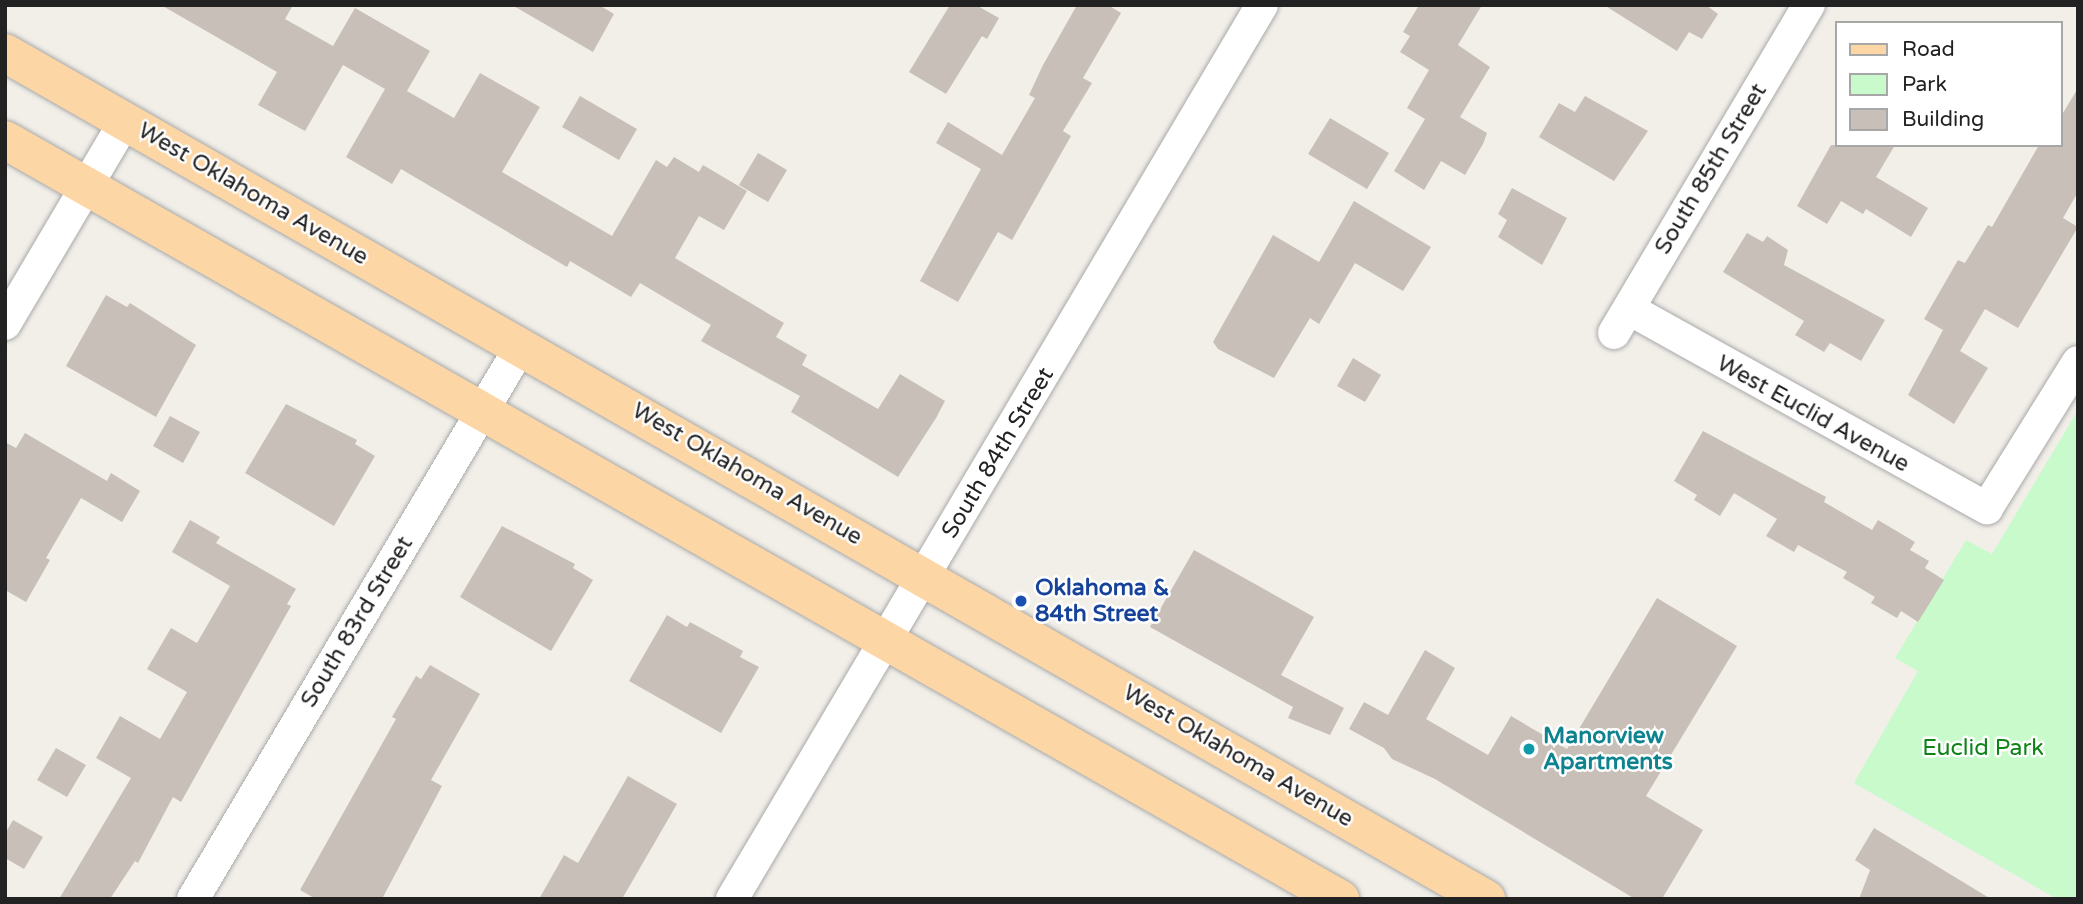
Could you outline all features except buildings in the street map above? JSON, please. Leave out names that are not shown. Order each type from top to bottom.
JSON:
[{"type":"main road","name":"West Oklahoma Avenue","points":[[5,53],[925,575],[1486,899]]},
{"type":"main road","points":[[5,140],[1340,899]]},
{"type":"street","name":"South 84th Street","points":[[732,899],[1262,5]]},
{"type":"street","name":"South 85th Street","points":[[1621,321],[1809,5]]},
{"type":"street","points":[[5,324],[125,121]]},
{"type":"street","name":"West Euclid Avenue","points":[[1621,321],[1976,506],[1987,508],[1996,498],[2078,362]]},
{"type":"street","name":"South 83rd Street","points":[[193,899],[521,346]]},
{"type":"green space","name":"Euclid Park","points":[[2078,410],[2078,899],[2057,899],[1854,783],[1918,671],[1895,658],[1966,540],[1992,554]]},
{"type":"place","name":"Oklahoma & 84th Street","points":[[1021,601]]},
{"type":"place","name":"Manorview Apartments","points":[[1529,749]]}]
